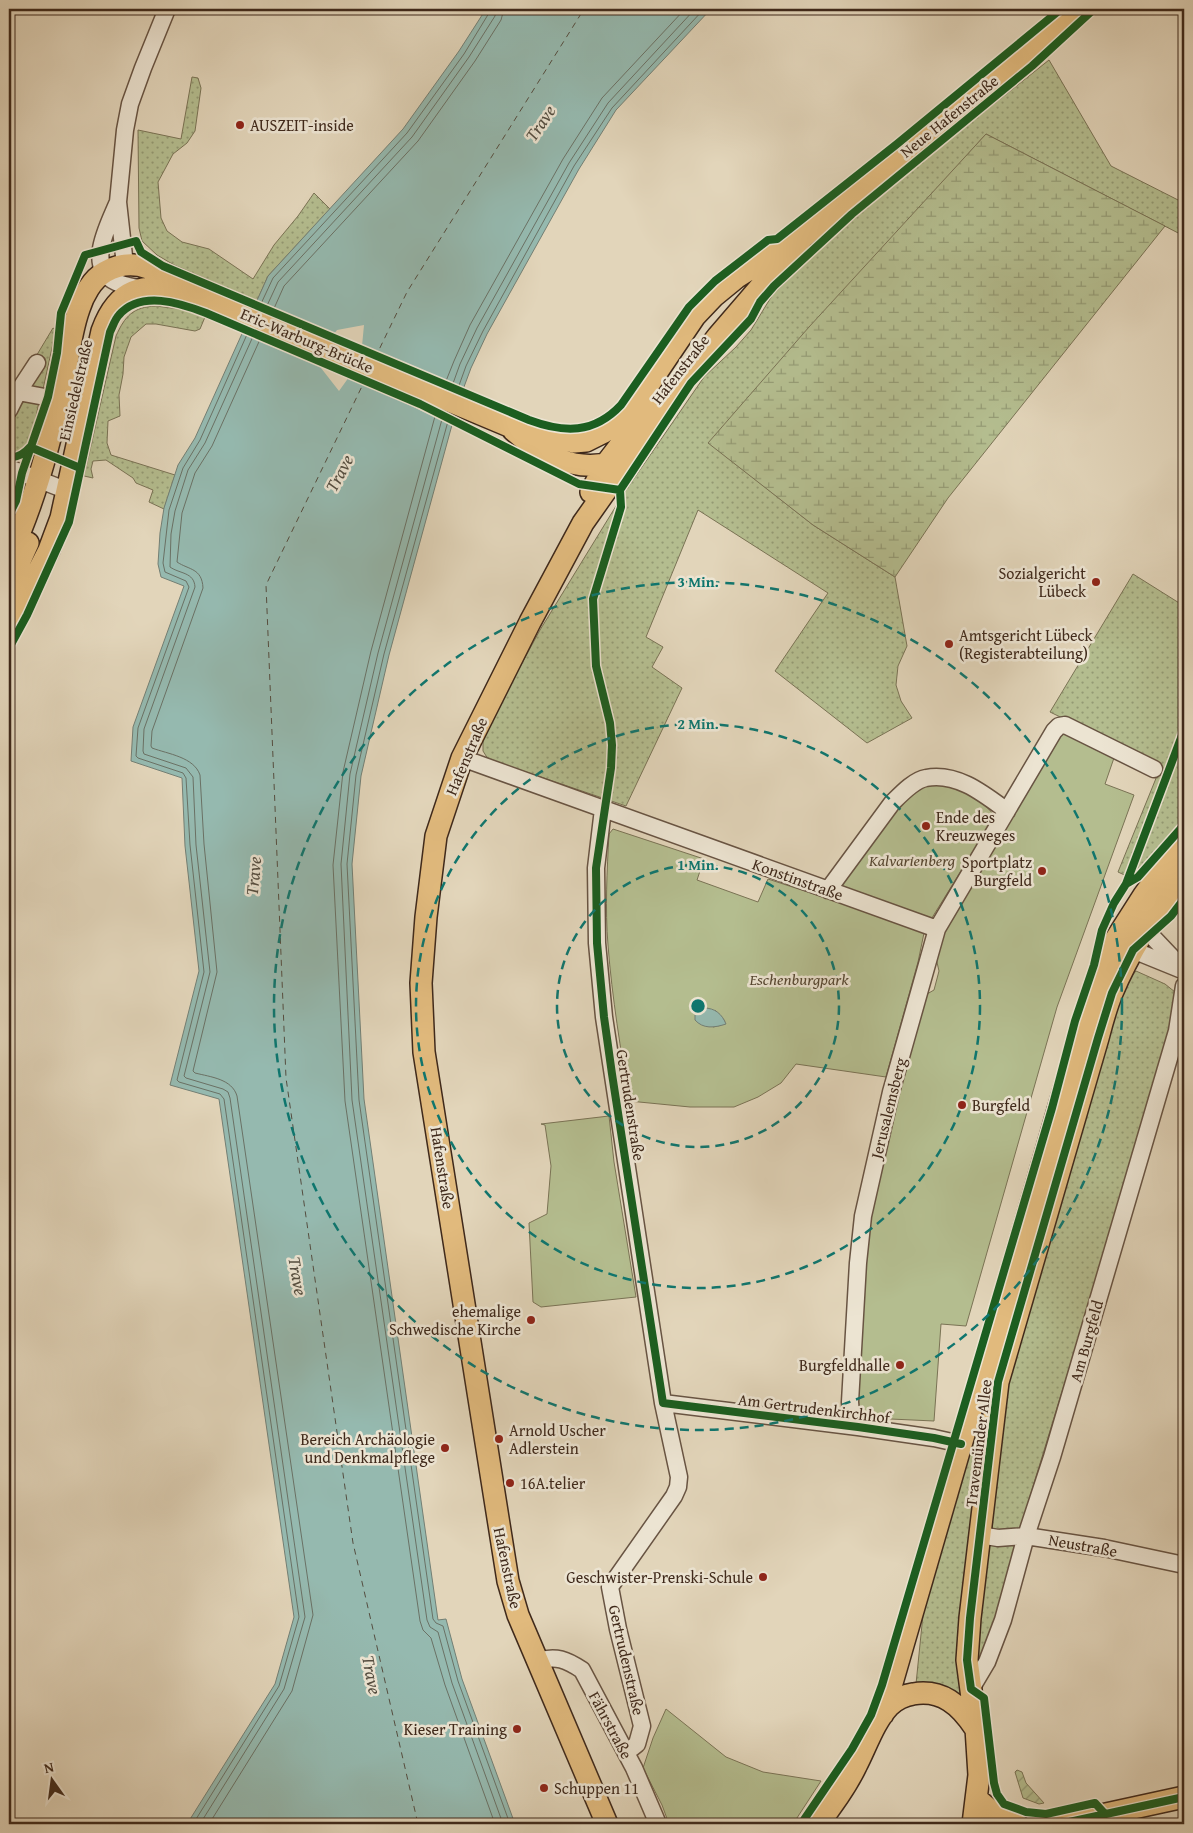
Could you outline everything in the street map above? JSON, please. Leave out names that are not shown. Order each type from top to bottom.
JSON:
[{"type":"main road","name":"Neue Hafenstraße","points":[[813,228],[1009,68],[1077,9]]},
{"type":"main road","name":"Hafenstraße","points":[[605,465],[729,307],[813,228]]},
{"type":"main road","name":"Hafenstraße","points":[[607,1824],[518,1615],[508,1581],[424,1052],[421,983],[426,917],[436,836],[462,758],[599,488],[644,439],[682,381],[718,336],[813,228]]},
{"type":"main road","points":[[586,441],[604,432],[622,419],[695,316],[714,296],[736,278],[813,228]]},
{"type":"main road","name":"Eric-Warburg-Brücke","points":[[114,272],[140,266],[162,273],[188,291],[509,426],[561,440],[586,441]]},
{"type":"main road","name":"Einsiedelstraße","points":[[9,628],[49,550],[61,518],[53,485],[61,400],[79,307],[91,285],[114,272]]},
{"type":"main road","name":"Einsiedelstraße","points":[[9,557],[31,505],[53,485],[86,337],[94,313],[114,272]]},
{"type":"main road","name":"Einsiedelstraße","points":[[9,585],[53,485],[108,315],[115,304],[121,299],[143,289],[161,287],[188,291]]},
{"type":"main road","name":"Eric-Warburg-Brücke","points":[[509,426],[527,442],[566,463],[588,467],[605,465],[618,461],[633,452]]},
{"type":"main road","points":[[566,463],[585,475],[599,488],[605,465],[602,453],[598,447],[586,441]]},
{"type":"main road","name":"Travemünder Allee","points":[[883,1714],[1083,1024],[1124,946],[1184,840]]},
{"type":"main road","name":"Travemünder Allee","points":[[1137,924],[1159,907],[1184,873]]},
{"type":"main road","name":"Travemünder Allee","points":[[973,1824],[979,1775],[976,1728],[967,1660],[970,1618],[998,1382],[1112,993],[1124,946]]},
{"type":"main road","points":[[818,1824],[854,1769],[883,1714],[890,1704],[898,1699],[908,1695],[929,1693],[941,1696],[954,1703],[966,1713],[976,1728]]},
{"type":"main road","points":[[1060,1824],[1184,1796]]},
{"type":"main road","points":[[977,1798],[997,1816],[1017,1824]]},
{"type":"street","points":[[114,272],[118,202],[125,130],[130,104],[142,68],[168,9]]},
{"type":"street","points":[[114,272],[102,264],[100,250],[118,202]]},
{"type":"street","name":"Einsiedelstraße","points":[[114,272],[118,284],[143,289]]},
{"type":"street","points":[[9,410],[36,363]]},
{"type":"street","name":"Einsiedelstraße","points":[[18,392],[61,400]]},
{"type":"street","points":[[9,468],[53,485]]},
{"type":"street","name":"Jerusalemsberg","points":[[858,1427],[851,1414],[850,1402],[858,1263],[864,1216],[892,1092],[936,929],[1054,730],[1059,726],[1065,725],[1154,769]]},
{"type":"street","name":"Konstinstraße","points":[[462,758],[936,929]]},
{"type":"street","points":[[828,890],[892,803],[904,791],[926,778],[955,780],[975,788],[1006,811]]},
{"type":"street","name":"Gertrudenstraße","points":[[604,809],[596,868],[597,943],[604,1017],[663,1403],[678,1477],[678,1487],[665,1511],[610,1587],[618,1629],[642,1726],[637,1744],[632,1748],[624,1749]]},
{"type":"street","points":[[1137,924],[1184,970]]},
{"type":"street","points":[[1124,946],[1184,970]]},
{"type":"street","name":"Am Burgfeld","points":[[971,1690],[987,1662],[1003,1620],[1026,1536],[1055,1448],[1178,1031],[1184,986]]},
{"type":"street","name":"Am Gertrudenkirchhof","points":[[663,1403],[858,1427],[934,1438],[961,1444]]},
{"type":"street","name":"Neustraße","points":[[980,1536],[998,1538],[1026,1536],[1104,1548],[1184,1564]]},
{"type":"street","name":"Fährstraße","points":[[538,1661],[555,1658],[568,1661],[582,1670],[647,1795],[658,1824]]},
{"type":"green space","points":[[1049,60],[1111,166],[1184,203],[1184,236],[986,134],[709,443],[813,525],[895,577],[907,646],[898,666],[896,685],[901,701],[912,718],[867,743],[775,671],[828,593],[698,510],[646,637],[663,647],[652,667],[682,688],[626,806],[488,759],[483,751],[483,735],[540,630],[624,493],[704,377],[751,330],[773,294],[834,236],[915,167]]},
{"type":"green space","points":[[192,77],[198,78],[201,88],[195,131],[187,143],[173,154],[158,182],[161,218],[167,231],[182,242],[209,249],[253,279],[274,245],[314,193],[330,209],[268,276],[257,301],[174,265],[157,255],[142,241],[139,228],[138,130],[181,139]]},
{"type":"green space","points":[[986,134],[1165,226],[948,498],[895,577],[813,525],[708,443],[809,327]]},
{"type":"green space","points":[[156,306],[187,310],[205,317],[200,329],[195,331],[146,324],[131,337],[124,357],[119,395],[120,416],[108,421],[107,443],[111,455],[175,475],[164,509],[149,502],[153,490],[136,483],[133,478],[106,460],[93,461],[91,469],[93,478],[84,476],[116,336],[123,323],[131,314],[141,308]]},
{"type":"green space","points":[[53,328],[56,330],[43,389],[30,384],[35,358]]},
{"type":"green space","points":[[21,400],[39,402],[34,427],[24,447],[9,453],[11,417],[16,404]]},
{"type":"green space","points":[[1133,574],[1184,606],[1184,818],[1131,878],[1118,872],[1161,766],[1050,712]]},
{"type":"green space","name":"Burgfeld","points":[[1064,734],[1075,735],[1115,755],[1105,784],[1134,795],[1057,1007],[966,1326],[941,1324],[934,1421],[869,1418],[861,1411],[858,1403],[864,1287],[870,1218],[886,1136],[923,1001],[927,994],[934,990],[939,971],[936,958],[939,939],[1054,739]]},
{"type":"green space","name":"Kalvarienberg","points":[[926,782],[950,783],[983,803],[995,816],[930,921],[837,884],[893,804]]},
{"type":"green space","name":"Eschenburgpark","points":[[613,829],[704,859],[697,880],[758,902],[768,879],[924,933],[918,962],[886,1077],[796,1064],[781,1083],[758,1097],[734,1107],[690,1107],[629,1101],[614,1004],[608,945],[606,904],[609,834]],"holes":[[[715,1010],[725,1021],[722,1025],[713,1027]]]},
{"type":"green space","points":[[1136,971],[1165,984],[1175,992],[1170,1028],[1102,1261],[1020,1529],[997,1623],[978,1664],[980,1609],[999,1401],[1124,985]]},
{"type":"green space","points":[[609,1116],[614,1162],[636,1297],[541,1307],[533,1302],[529,1223],[547,1214],[551,1166],[545,1125],[541,1124]]},
{"type":"green space","points":[[984,1399],[961,1660],[966,1701],[949,1690],[936,1686],[916,1684],[926,1585]]},
{"type":"green space","points":[[666,1709],[726,1757],[763,1772],[821,1781],[793,1824],[669,1824],[662,1805],[643,1768],[653,1738]]},
{"type":"green space","points":[[1017,1770],[1022,1772],[1026,1783],[1044,1803],[1039,1804],[1023,1798],[1015,1772]]},
{"type":"green space","points":[[1184,1817],[1184,1824],[1151,1824]]},
{"type":"water","name":"Trave","points":[[486,9],[711,9],[616,110],[579,169],[487,334],[471,368],[458,403],[389,655],[361,776],[352,864],[364,1099],[438,1620],[446,1619],[462,1679],[515,1824],[187,1824],[275,1684],[294,1617],[219,1099],[170,1085],[199,971],[185,846],[182,778],[131,761],[133,727],[184,586],[161,577],[158,564],[164,508],[178,465],[195,438],[268,276],[403,129],[459,51]]},
{"type":"water","points":[[704,1008],[718,1012],[726,1024],[709,1027],[698,1023],[695,1020],[695,1015],[697,1011]]},
{"type":"pier","points":[[254,300],[334,334],[337,330],[364,325],[362,346],[466,390],[454,426],[349,377],[339,391],[321,366],[240,332]]},
{"type":"ferry route","points":[[375,358],[407,292],[584,9]]},
{"type":"ferry route","points":[[366,378],[266,585],[286,1078],[353,1543],[418,1824]]},
{"type":"cycle path","points":[[9,515],[16,501],[22,473],[48,397],[57,353],[61,313],[85,255],[136,241],[141,252],[163,266],[529,420],[566,429],[589,426],[611,415],[621,405],[689,307],[715,281],[768,240],[777,239],[897,144],[1061,9]]},
{"type":"cycle path","points":[[961,1444],[934,1438],[858,1427],[663,1403],[612,1074],[597,943],[596,868],[611,768],[612,745],[610,723],[596,666],[593,599],[621,507],[620,490],[691,383],[751,319],[760,302],[774,286],[852,214],[1032,66],[1094,9]]},
{"type":"cycle path","points":[[9,648],[27,615],[69,522],[110,332],[119,315],[128,307],[138,303],[161,301],[206,313],[420,404],[579,484],[620,490]]},
{"type":"cycle path","points":[[9,457],[21,455],[30,447],[80,468]]},
{"type":"cycle path","points":[[801,1824],[852,1749],[871,1715],[882,1685],[1052,1108],[1075,1021],[1094,965],[1102,930],[1114,903],[1126,884],[1184,730]]},
{"type":"cycle path","points":[[1126,884],[1138,877],[1184,825]]},
{"type":"cycle path","points":[[1105,1814],[1095,1803],[1046,1814],[1026,1812],[1004,1804],[997,1794],[984,1698],[971,1689],[967,1660],[970,1618],[998,1382],[1098,1038],[1112,993],[1133,950],[1171,916],[1184,899]]},
{"type":"cycle path","points":[[1060,1824],[1184,1797]]},
{"type":"place","name":"AUSZEIT-inside","points":[[240,125]]},
{"type":"place","name":"Sozialgericht Lübeck","points":[[1096,582]]},
{"type":"place","name":"Amtsgericht Lübeck (Registerabteilung)","points":[[949,644]]},
{"type":"place","name":"Ende des Kreuzweges","points":[[926,826]]},
{"type":"place","name":"Sportplatz Burgfeld","points":[[1042,871]]},
{"type":"place","name":"Burgfeld","points":[[962,1105]]},
{"type":"place","name":"ehemalige Schwedische Kirche","points":[[531,1320]]},
{"type":"place","name":"Burgfeldhalle","points":[[900,1365]]},
{"type":"place","name":"Arnold Uscher Adlerstein","points":[[499,1439]]},
{"type":"place","name":"Bereich Archäologie und Denkmalpflege","points":[[445,1448]]},
{"type":"place","name":"16A.telier","points":[[510,1483]]},
{"type":"place","name":"Geschwister-Prenski-Schule","points":[[763,1577]]},
{"type":"place","name":"Kieser Training","points":[[517,1729]]},
{"type":"place","name":"Schuppen 11","points":[[544,1788]]}]
